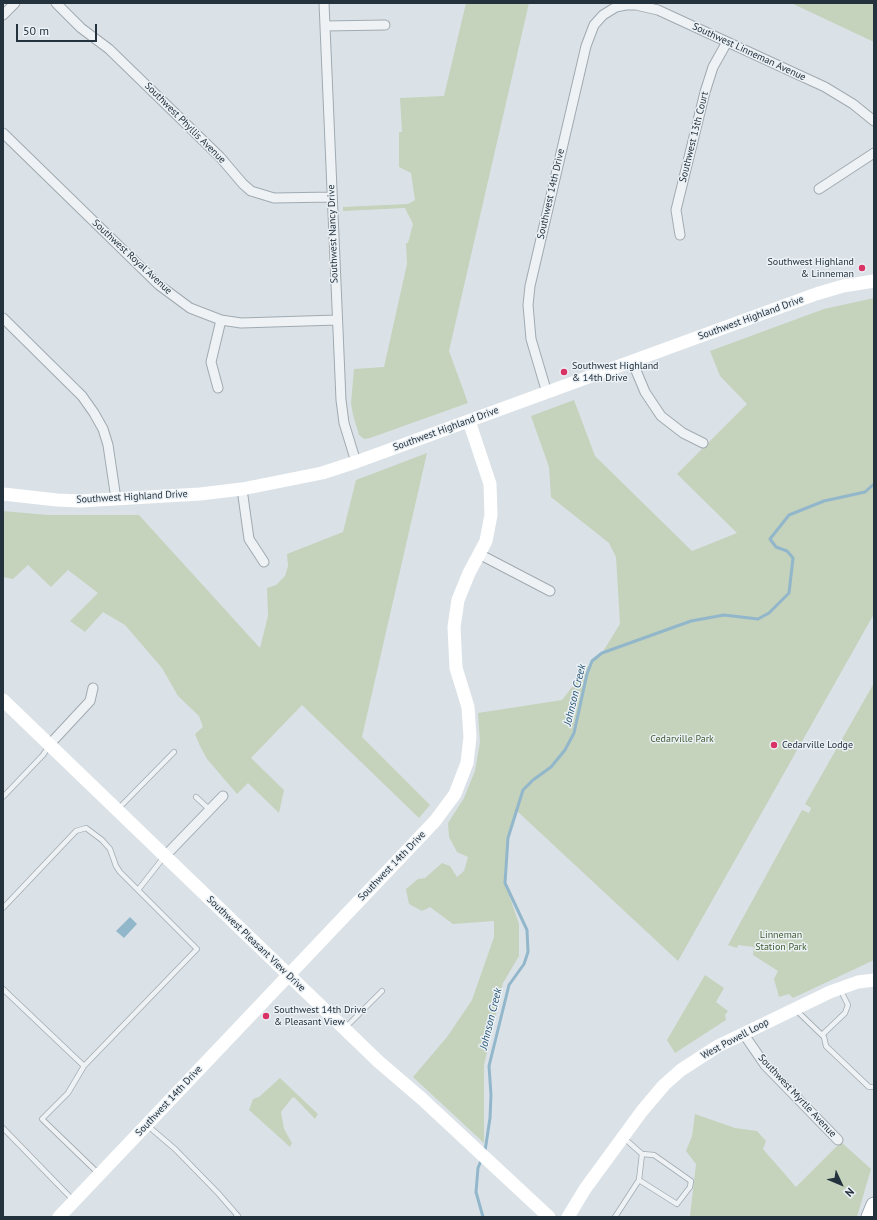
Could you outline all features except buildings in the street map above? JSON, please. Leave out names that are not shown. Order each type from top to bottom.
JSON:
[{"type":"main road","points":[[870,1217],[874,1205]]},
{"type":"street","points":[[3,15],[15,3]]},
{"type":"street","name":"Southwest Phyllis Avenue","points":[[56,3],[81,28],[109,49],[220,157],[251,191],[274,198],[332,197]]},
{"type":"street","name":"Southwest Nancy Drive","points":[[324,3],[342,412],[356,462]]},
{"type":"street","name":"Southwest Linneman Avenue","points":[[616,7],[636,5],[658,10],[825,87],[853,104],[874,121]]},
{"type":"street","name":"Southwest 14th Drive","points":[[547,392],[531,339],[528,305],[530,286],[587,41],[594,25],[603,15],[616,7]]},
{"type":"street","points":[[325,26],[385,25]]},
{"type":"street","name":"Southwest 13th Court","points":[[680,235],[676,210],[704,92],[713,68],[727,42]]},
{"type":"street","name":"Southwest Royal Avenue","points":[[3,133],[159,285],[190,308],[221,320],[256,324],[337,320]]},
{"type":"street","points":[[819,189],[874,153]]},
{"type":"street","name":"Southwest Highland Drive","points":[[3,494],[57,500],[116,499],[242,489],[286,482],[356,462],[816,294],[843,286],[874,281]]},
{"type":"street","points":[[3,318],[82,396],[94,413],[103,429],[108,445],[116,499]]},
{"type":"street","points":[[218,388],[211,362],[221,320]]},
{"type":"street","points":[[632,362],[645,392],[662,416],[682,433],[703,443]]},
{"type":"street","name":"Southwest 14th Drive","points":[[59,1217],[435,821],[455,794],[467,764],[470,736],[468,707],[456,668],[454,627],[458,600],[463,586],[479,554],[489,529],[492,499],[486,469],[469,421]]},
{"type":"street","points":[[242,489],[249,539],[264,562]]},
{"type":"street","points":[[479,554],[550,591]]},
{"type":"street","points":[[50,744],[90,701],[93,688]]},
{"type":"street","name":"Southwest Pleasant View Drive","points":[[4,702],[50,744],[288,976],[549,1217]]},
{"type":"street","points":[[166,856],[223,796]]},
{"type":"street","name":"West Powell Loop","points":[[568,1217],[622,1137],[645,1106],[673,1077],[703,1055],[743,1033],[840,988],[858,982],[874,980]]},
{"type":"street","name":"Southwest Myrtle Avenue","points":[[743,1033],[765,1064],[838,1140]]},
{"type":"lane","points":[[3,796],[43,755],[50,744]]},
{"type":"lane","points":[[118,810],[174,752]]},
{"type":"lane","points":[[196,797],[210,810]]},
{"type":"lane","points":[[3,908],[76,830],[86,828],[106,844],[113,853],[116,866],[120,872],[197,949],[84,1066],[72,1088],[42,1119],[99,1174]]},
{"type":"lane","points":[[138,890],[166,856]]},
{"type":"lane","points":[[822,1035],[845,1013],[848,1005],[840,988]]},
{"type":"lane","points":[[3,989],[84,1066]]},
{"type":"lane","points":[[345,1029],[382,991]]},
{"type":"lane","points":[[795,1008],[822,1035],[826,1046],[870,1087],[874,1087]]},
{"type":"lane","points":[[147,1124],[175,1149],[238,1216],[236,1217]]},
{"type":"lane","points":[[3,1128],[74,1202]]},
{"type":"lane","points":[[622,1137],[642,1154],[654,1156],[691,1181],[690,1187],[677,1204],[639,1180]]},
{"type":"lane","points":[[615,1217],[639,1180],[642,1154]]},
{"type":"green space","points":[[466,3],[529,3],[449,351],[468,403],[364,439],[359,435],[351,403],[354,369],[384,367],[407,264],[406,243],[408,243],[413,224],[405,208],[343,211],[343,207],[408,204],[415,200],[411,173],[399,167],[399,132],[402,132],[400,98],[444,96]]},
{"type":"green space","points":[[791,3],[874,3],[874,42],[823,18]]},
{"type":"green space","name":"Cedarville Park","points":[[874,298],[874,614],[678,961],[517,811],[508,838],[505,883],[519,924],[519,956],[503,983],[484,1065],[484,1143],[413,1077],[447,1037],[472,1000],[494,937],[494,921],[453,924],[430,907],[422,911],[409,904],[406,889],[418,879],[425,878],[442,863],[450,866],[457,877],[464,871],[468,857],[457,852],[449,837],[448,823],[464,798],[475,771],[480,742],[478,713],[562,700],[592,661],[602,653],[620,624],[616,557],[609,543],[551,497],[549,467],[531,416],[574,400],[595,456],[692,551],[737,533],[677,474],[747,404],[720,376],[710,351],[824,309]]},
{"type":"green space","points":[[427,453],[362,737],[430,805],[419,818],[302,705],[251,758],[284,790],[279,813],[248,783],[237,794],[207,759],[200,746],[195,734],[203,727],[199,716],[178,696],[162,668],[125,625],[103,612],[85,632],[70,621],[98,593],[68,570],[51,587],[28,565],[13,579],[3,577],[3,511],[48,515],[139,515],[260,648],[268,616],[267,588],[276,585],[285,576],[288,566],[287,554],[343,532],[356,480]]},
{"type":"green space","name":"Linneman Station Park","points":[[874,683],[874,960],[793,998],[789,994],[779,997],[774,979],[778,971],[753,955],[754,947],[738,945],[737,948],[728,945],[802,810],[809,813],[811,808],[805,804]]},
{"type":"green space","points":[[705,975],[724,988],[716,1002],[728,1011],[725,1015],[726,1020],[675,1053],[667,1040]]},
{"type":"green space","points":[[280,1078],[318,1114],[315,1119],[294,1097],[292,1098],[281,1112],[284,1129],[292,1143],[290,1147],[249,1110],[253,1099],[259,1097]]},
{"type":"green space","points":[[695,1114],[735,1128],[757,1131],[766,1141],[763,1149],[796,1187],[841,1142],[871,1169],[857,1217],[689,1217],[696,1164],[686,1151],[692,1136]]},
{"type":"water","points":[[130,917],[137,924],[124,938],[116,931]]},
{"type":"waterway","name":"Johnson Creek","points":[[485,1151],[490,1118],[491,1095],[489,1066],[509,985],[524,964],[528,952],[527,930],[505,883],[508,838],[523,790],[533,780],[551,767],[565,750],[574,733],[587,674],[592,661],[602,653],[691,621],[724,615],[758,619],[769,613],[789,593],[793,558],[787,551],[776,547],[770,539],[789,515],[824,501],[865,492],[874,484]]},
{"type":"waterway","name":"Johnson Creek","points":[[482,1158],[478,1168],[476,1192],[483,1217]]},
{"type":"place","name":"Southwest Highland & Linneman","points":[[862,268]]},
{"type":"place","name":"Southwest Highland & 14th Drive","points":[[564,372]]},
{"type":"place","name":"Cedarville Lodge","points":[[774,745]]},
{"type":"place","name":"Southwest 14th Drive & Pleasant View","points":[[266,1016]]}]
